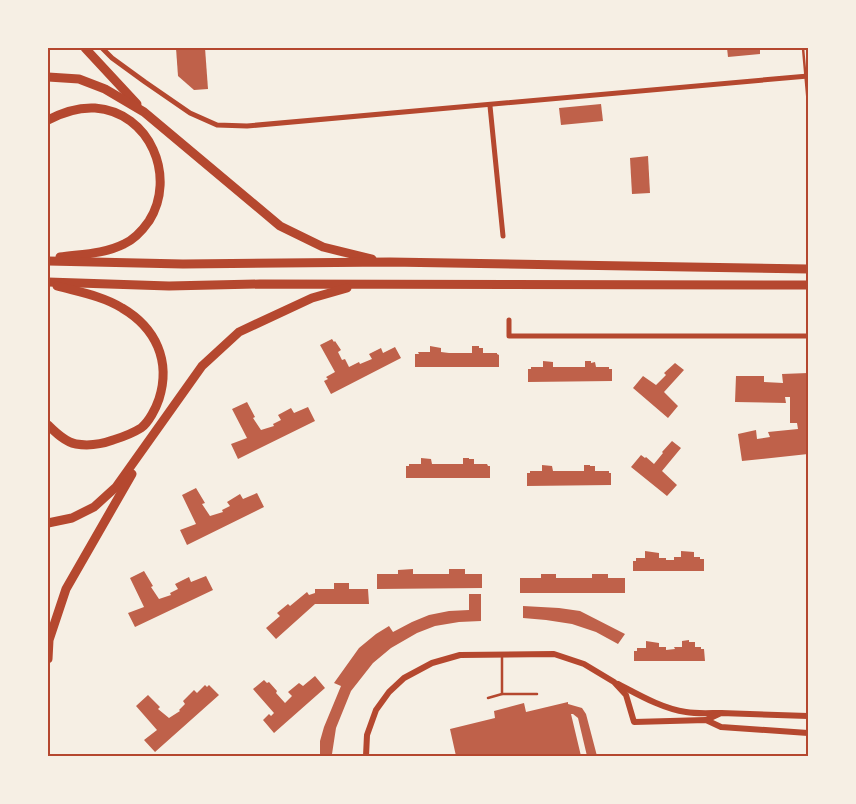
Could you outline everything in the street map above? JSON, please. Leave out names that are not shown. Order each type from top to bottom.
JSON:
[{"type":"highway","points":[[85,48],[144,112],[280,226],[323,248],[390,262]]},
{"type":"highway","points":[[48,77],[79,79],[105,89],[144,112]]},
{"type":"highway","points":[[48,120],[63,112],[80,108],[97,108],[117,114],[131,122],[146,137],[156,153],[161,174],[161,193],[153,214],[142,232],[126,244],[109,251],[48,260]]},
{"type":"highway","points":[[48,260],[183,264],[390,262],[808,269]]},
{"type":"highway","points":[[48,283],[169,286],[357,284],[808,285]]},
{"type":"highway","points":[[48,283],[106,299],[138,319],[152,335],[161,353],[164,370],[162,388],[156,408],[143,427],[122,437],[100,444],[75,444],[59,435],[48,425]]},
{"type":"highway","points":[[48,522],[72,518],[94,507],[116,487],[202,366],[239,332],[312,298],[357,284]]},
{"type":"highway","points":[[48,658],[49,640],[66,589],[154,434]]},
{"type":"street","points":[[102,48],[112,58],[183,108],[217,125],[246,126],[490,106],[807,76]]},
{"type":"street","points":[[490,106],[503,236]]},
{"type":"street","points":[[509,320],[509,336],[808,336]]},
{"type":"street","points":[[366,756],[367,735],[376,710],[390,692],[404,678],[432,663],[460,655],[554,654],[584,664],[639,695],[686,712],[808,716]]},
{"type":"street","points":[[614,682],[626,695],[634,722],[706,720],[721,713]]},
{"type":"street","points":[[706,720],[721,727],[808,733]]},
{"type":"lane","points":[[803,48],[807,76],[808,105]]},
{"type":"lane","points":[[502,654],[502,694]]},
{"type":"lane","points":[[488,698],[502,694],[537,694]]},
{"type":"building","points":[[176,48],[205,48],[208,89],[194,90],[178,76]]},
{"type":"building","points":[[727,48],[760,48],[760,54],[728,57]]},
{"type":"building","points":[[601,104],[603,121],[561,125],[559,108]]},
{"type":"building","points":[[648,156],[650,193],[632,194],[630,158]]},
{"type":"building","points":[[332,339],[341,350],[338,352],[342,360],[345,359],[349,367],[372,359],[369,354],[381,348],[383,353],[395,347],[401,358],[331,394],[324,381],[328,379],[326,377],[335,372],[320,345]]},
{"type":"building","points":[[430,346],[441,348],[441,352],[472,353],[472,346],[479,346],[479,348],[483,348],[483,353],[497,353],[499,355],[499,367],[415,367],[415,354],[419,354],[418,352],[430,352]]},
{"type":"building","points":[[543,361],[553,362],[553,367],[585,367],[585,361],[595,362],[596,367],[609,367],[609,369],[612,369],[612,381],[528,382],[528,369],[531,369],[531,367],[543,367]]},
{"type":"building","points":[[675,363],[684,370],[664,392],[678,406],[668,418],[633,388],[643,376],[656,385],[666,375],[664,373]]},
{"type":"building","points":[[808,373],[808,454],[742,461],[738,434],[756,430],[757,439],[770,437],[768,432],[798,429],[797,423],[790,423],[790,397],[785,397],[786,403],[735,402],[736,376],[764,376],[764,382],[783,383],[782,374]]},
{"type":"building","points":[[247,402],[255,417],[253,418],[261,430],[274,426],[273,424],[281,420],[278,415],[291,408],[294,413],[308,407],[315,421],[238,459],[231,444],[247,438],[232,409]]},
{"type":"building","points":[[672,441],[681,448],[662,471],[677,485],[667,496],[631,467],[641,455],[654,464]]},
{"type":"building","points":[[421,458],[431,459],[432,464],[463,464],[463,458],[474,459],[474,464],[487,464],[490,466],[490,478],[406,478],[406,466],[409,466],[409,464],[421,464]]},
{"type":"building","points":[[542,465],[552,466],[553,471],[584,471],[584,465],[595,466],[595,471],[609,471],[611,473],[611,485],[527,486],[527,473],[530,473],[530,471],[542,471]]},
{"type":"building","points":[[196,488],[205,503],[202,504],[210,516],[223,512],[222,510],[230,506],[227,502],[240,494],[243,499],[257,493],[264,507],[187,545],[180,530],[196,524],[182,495]]},
{"type":"building","points":[[645,551],[659,553],[659,558],[666,558],[666,560],[674,560],[674,557],[681,557],[681,551],[694,552],[694,557],[704,559],[704,571],[633,571],[633,561],[636,561],[636,558],[645,558]]},
{"type":"building","points":[[413,569],[413,574],[449,574],[449,569],[465,569],[465,574],[482,574],[482,588],[377,589],[377,574],[398,574],[398,570]]},
{"type":"building","points":[[144,571],[159,599],[171,595],[170,593],[178,589],[175,584],[189,577],[191,582],[206,576],[213,590],[135,627],[128,613],[144,607],[130,578]]},
{"type":"building","points":[[541,574],[556,574],[556,578],[592,578],[592,574],[608,574],[608,578],[625,578],[625,593],[520,593],[520,578],[541,578]]},
{"type":"building","points":[[334,583],[349,583],[349,589],[368,589],[369,604],[315,604],[276,639],[266,628],[280,616],[277,613],[288,604],[290,606],[307,592],[309,595],[315,593],[315,589],[334,589]]},
{"type":"building","points":[[469,594],[481,594],[481,621],[435,626],[417,633],[391,648],[373,663],[351,691],[336,728],[332,754],[320,754],[320,741],[324,727],[341,686],[334,683],[359,648],[389,626],[393,632],[429,615],[469,610]]},
{"type":"building","points":[[523,606],[580,611],[625,634],[618,644],[596,632],[572,624],[523,618]]},
{"type":"building","points":[[689,640],[689,642],[695,642],[695,647],[704,649],[705,661],[634,661],[634,651],[637,651],[637,648],[646,648],[646,641],[659,643],[659,647],[666,647],[666,650],[682,647],[682,641]]},
{"type":"building","points":[[315,676],[325,688],[274,733],[263,720],[269,714],[271,716],[274,713],[253,689],[264,680],[267,683],[269,682],[285,703],[292,696],[288,692],[299,683],[303,686]]},
{"type":"building","points":[[205,685],[207,687],[209,685],[219,695],[155,752],[144,740],[157,730],[136,706],[148,695],[160,707],[158,709],[169,718],[180,711],[185,704],[183,701],[194,690],[197,693]]},
{"type":"building","points":[[568,702],[568,704],[582,708],[586,714],[597,756],[587,756],[578,718],[571,714],[581,756],[456,756],[450,729],[495,718],[494,711],[524,703],[526,712]]}]
